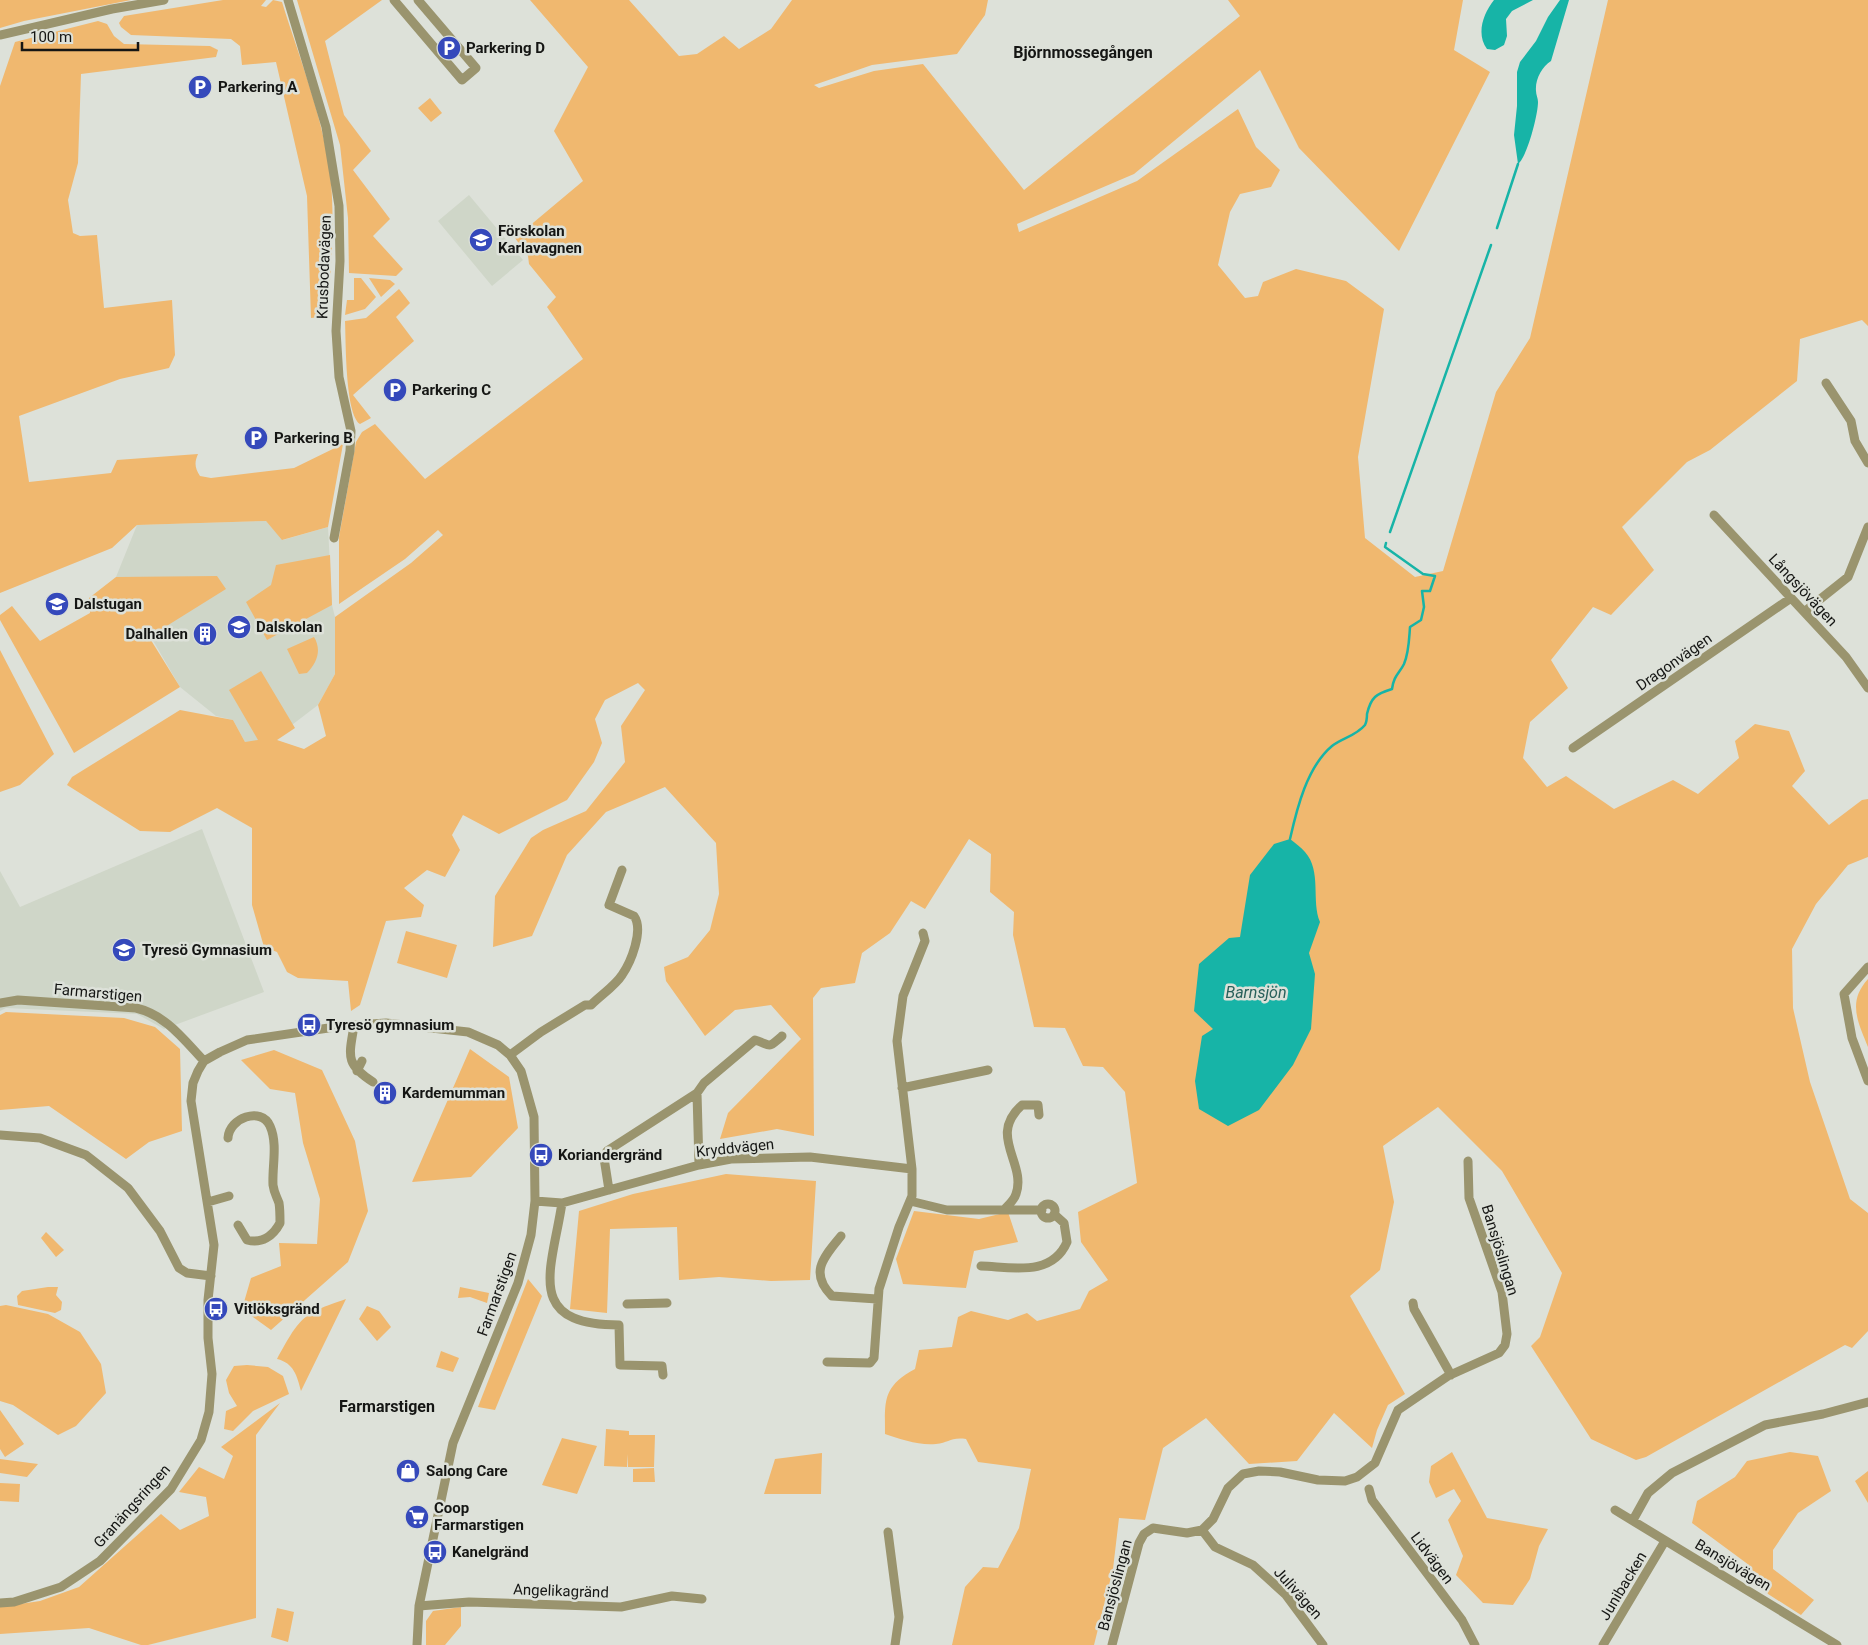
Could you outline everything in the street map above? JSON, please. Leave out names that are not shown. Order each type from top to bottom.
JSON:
[{"type":"street","points":[[0,35],[112,9],[164,0]]},
{"type":"street","name":"Krusbodavägen","points":[[288,0],[326,127],[340,206],[340,261],[336,331],[339,377],[351,431],[350,451],[334,538]]},
{"type":"street","points":[[394,0],[404,12],[462,80],[476,68],[418,0],[404,12]]},
{"type":"street","points":[[1826,383],[1851,421],[1855,441],[1868,463]]},
{"type":"street","name":"Långsjövägen","points":[[1714,515],[1846,657],[1868,688]]},
{"type":"street","points":[[1804,612],[1848,577],[1868,527]]},
{"type":"street","name":"Dragonvägen","points":[[1573,748],[1791,598]]},
{"type":"street","points":[[510,1056],[541,1032],[585,1005],[592,1005],[622,975],[636,940],[638,924],[634,916],[609,905],[622,870]]},
{"type":"street","points":[[827,1362],[870,1363],[874,1358],[878,1299],[899,1227],[910,1201],[912,1169],[897,1041],[903,996],[925,941],[923,933]]},
{"type":"street","points":[[1868,967],[1844,994],[1852,1038],[1868,1081]]},
{"type":"street","name":"Farmarstigen","points":[[0,1003],[18,1000],[136,1008],[148,1011],[167,1023],[204,1061],[247,1040],[354,1026],[386,1023],[456,1029],[482,1037],[498,1045],[510,1056],[521,1071],[534,1117],[535,1201],[531,1235],[518,1283],[453,1442],[419,1606],[417,1645]]},
{"type":"street","points":[[354,1026],[349,1055],[352,1066],[373,1082]]},
{"type":"street","points":[[609,1190],[604,1158],[607,1151],[696,1093],[704,1083],[755,1040],[764,1046],[770,1046],[782,1036]]},
{"type":"street","points":[[0,1135],[40,1138],[86,1155],[125,1185],[144,1207],[179,1268],[187,1273],[212,1276],[214,1245],[191,1101],[193,1083],[204,1061]]},
{"type":"street","points":[[357,1071],[362,1062]]},
{"type":"street","points":[[902,1088],[988,1070]]},
{"type":"street","points":[[696,1093],[699,1104],[699,1165]]},
{"type":"street","points":[[1004,1210],[1012,1202],[1017,1188],[1016,1169],[1007,1144],[1010,1122],[1022,1105],[1038,1105],[1040,1116]]},
{"type":"street","points":[[228,1138],[229,1129],[233,1123],[254,1115],[262,1118],[270,1125],[273,1140],[274,1195],[279,1202],[280,1223],[276,1231],[260,1241],[247,1240],[238,1225]]},
{"type":"street","name":"Kryddvägen","points":[[535,1201],[562,1203],[699,1165],[760,1157],[810,1157],[912,1169]]},
{"type":"street","name":"Bansjöslingan","points":[[1112,1645],[1138,1543],[1144,1534],[1153,1528],[1187,1533],[1202,1530],[1212,1519],[1228,1488],[1242,1474],[1259,1471],[1280,1472],[1318,1480],[1345,1481],[1357,1477],[1374,1462],[1398,1410],[1451,1375],[1498,1354],[1505,1345],[1507,1334],[1502,1292],[1469,1198],[1468,1161]]},
{"type":"street","points":[[208,1202],[229,1196]]},
{"type":"street","points":[[910,1201],[947,1210],[1042,1210],[1046,1217],[1054,1214],[1064,1223],[1067,1242],[1064,1248],[1050,1262],[1037,1268],[981,1266]]},
{"type":"street","points":[[562,1203],[549,1284],[553,1302],[558,1310],[595,1325],[619,1325],[620,1365],[662,1366],[662,1375]]},
{"type":"street","points":[[842,1236],[822,1258],[820,1269],[822,1284],[832,1296],[878,1299]]},
{"type":"street","name":"Granängsringen","points":[[0,1603],[14,1602],[61,1587],[100,1561],[171,1489],[190,1460],[201,1440],[209,1412],[212,1374],[208,1338],[208,1300],[212,1276]]},
{"type":"street","points":[[1413,1303],[1414,1309],[1451,1375]]},
{"type":"street","points":[[627,1304],[667,1304]]},
{"type":"street","points":[[1633,1520],[1648,1493],[1672,1473],[1765,1426],[1868,1402]]},
{"type":"street","name":"Lidvägen","points":[[1368,1489],[1372,1500],[1462,1620],[1475,1645]]},
{"type":"street","name":"Bansjövägen","points":[[1615,1510],[1832,1644]]},
{"type":"street","name":"Julivägen","points":[[1202,1530],[1214,1547],[1253,1565],[1286,1595],[1323,1645]]},
{"type":"street","points":[[888,1532],[899,1617],[895,1645]]},
{"type":"street","name":"Junibacken","points":[[1603,1645],[1665,1541]]},
{"type":"street","name":"Angelikagränd","points":[[419,1606],[469,1602],[621,1607],[672,1596],[702,1599]]},
{"type":"shaded area","points":[[0,0],[131,0],[24,21],[0,28]]},
{"type":"shaded area","points":[[223,0],[266,0],[261,6],[266,7],[273,0],[282,2],[318,114],[328,160],[331,183],[332,250],[328,316],[311,318],[307,196],[276,62],[242,65],[240,46],[231,39],[131,35],[119,23],[124,16]]},
{"type":"shaded area","points":[[297,0],[382,0],[325,41],[344,115],[371,151],[353,170],[390,219],[373,236],[403,269],[396,276],[349,273],[348,218],[340,145]]},
{"type":"shaded area","points":[[530,0],[629,0],[679,56],[697,54],[724,36],[739,49],[771,29],[792,0],[988,0],[985,15],[957,54],[872,65],[814,85],[819,88],[874,71],[923,64],[1024,190],[1240,16],[1228,0],[1463,0],[1454,50],[1490,72],[1399,251],[1299,148],[1260,70],[1134,174],[1017,224],[1019,232],[1137,181],[1238,109],[1256,147],[1280,170],[1271,187],[1240,194],[1230,212],[1218,265],[1245,298],[1258,296],[1263,282],[1296,269],[1346,281],[1384,309],[1358,457],[1365,538],[1415,577],[1443,571],[1496,392],[1530,338],[1608,0],[1868,0],[1868,326],[1862,320],[1800,339],[1797,381],[1710,450],[1687,462],[1622,527],[1654,570],[1611,615],[1593,607],[1551,660],[1568,688],[1530,722],[1523,758],[1547,787],[1566,776],[1614,809],[1673,780],[1698,794],[1739,758],[1735,741],[1755,724],[1789,731],[1805,771],[1792,786],[1829,825],[1862,800],[1868,799],[1868,857],[1848,865],[1816,904],[1792,949],[1793,1008],[1810,1082],[1850,1199],[1868,1213],[1868,1331],[1852,1348],[1845,1345],[1646,1457],[1636,1460],[1591,1439],[1531,1346],[1540,1337],[1562,1273],[1502,1171],[1438,1107],[1383,1146],[1394,1202],[1380,1270],[1350,1296],[1405,1394],[1388,1405],[1377,1430],[1372,1448],[1334,1413],[1297,1461],[1249,1464],[1206,1418],[1163,1448],[1145,1520],[1119,1518],[1113,1569],[1094,1645],[952,1645],[965,1587],[983,1567],[998,1568],[1019,1528],[1031,1469],[978,1462],[966,1439],[953,1439],[936,1444],[923,1444],[885,1434],[885,1412],[888,1396],[896,1382],[915,1369],[919,1350],[952,1347],[958,1317],[971,1311],[1008,1320],[1027,1313],[1037,1321],[1080,1309],[1089,1291],[1108,1280],[1081,1242],[1078,1212],[1137,1183],[1125,1092],[1103,1067],[1083,1066],[1065,1028],[1034,1027],[1013,935],[1014,912],[990,892],[991,854],[969,839],[925,909],[911,901],[890,933],[862,953],[855,983],[821,988],[813,998],[814,1136],[777,1129],[720,1139],[728,1113],[801,1039],[771,1005],[735,1010],[705,1036],[666,981],[664,967],[688,957],[710,930],[719,894],[716,843],[665,787],[606,812],[567,855],[532,936],[493,947],[495,896],[531,838],[543,830],[586,811],[625,762],[621,726],[645,690],[638,683],[605,700],[595,719],[602,743],[594,762],[567,800],[499,834],[463,815],[452,835],[460,850],[445,877],[427,870],[404,888],[424,905],[421,917],[386,921],[360,1005],[351,1011],[348,981],[298,978],[287,972],[277,952],[264,947],[252,905],[252,828],[217,808],[170,832],[140,831],[67,785],[72,777],[180,710],[233,720],[245,742],[258,740],[229,690],[261,671],[295,728],[277,740],[304,749],[326,736],[318,705],[335,674],[335,617],[411,563],[443,535],[438,530],[405,559],[339,604],[339,537],[356,442],[362,432],[375,424],[425,479],[583,359],[547,307],[556,297],[529,264],[528,256],[515,238],[583,181],[554,131],[588,67]]},
{"type":"shaded area","points":[[98,21],[107,24],[114,36],[124,44],[210,46],[218,50],[216,57],[81,74],[78,163],[68,200],[73,233],[80,236],[97,235],[104,308],[172,300],[175,355],[169,368],[120,379],[19,416],[29,482],[111,473],[117,460],[198,454],[196,468],[198,473],[200,476],[211,478],[294,468],[343,444],[328,527],[282,540],[266,521],[137,525],[112,548],[0,593],[0,86],[15,42]]},
{"type":"shaded area","points":[[430,98],[442,113],[431,122],[418,108]]},
{"type":"shaded area","name":"Förskolan Karlavagnen","points":[[469,195],[523,260],[492,286],[438,221]]},
{"type":"shaded area","points":[[354,278],[361,278],[376,297],[365,309],[345,315],[347,300],[354,300]]},
{"type":"shaded area","points":[[369,278],[390,280],[395,284],[381,297]]},
{"type":"shaded area","points":[[399,289],[410,303],[396,317],[414,341],[353,395],[371,418],[360,424],[355,418],[351,406],[346,360],[345,321],[366,318]]},
{"type":"shaded area","name":"Dalskolan","points":[[266,521],[283,540],[328,527],[332,605],[335,617],[335,674],[318,705],[263,747],[245,742],[233,720],[216,716],[180,687],[116,577],[137,525]]},
{"type":"shaded area","points":[[330,555],[332,605],[267,640],[246,602],[271,585],[276,565]]},
{"type":"shaded area","points":[[217,576],[226,589],[149,637],[180,687],[74,753],[0,620],[0,615],[12,606],[40,641],[90,613],[89,598],[116,577]]},
{"type":"shaded area","points":[[314,637],[318,647],[316,661],[307,673],[299,674],[287,649]]},
{"type":"shaded area","points":[[0,650],[54,754],[20,785],[0,792]]},
{"type":"shaded area","name":"Tyresö Gymnasium","points":[[202,829],[264,992],[164,1029],[137,1014],[6,1008],[0,1011],[0,871],[20,907]]},
{"type":"shaded area","points":[[406,931],[457,945],[447,978],[397,963]]},
{"type":"shaded area","points":[[1868,979],[1868,1047],[1858,1021],[1856,1004],[1858,996]]},
{"type":"shaded area","points":[[6,1012],[124,1018],[155,1027],[180,1049],[182,1131],[149,1142],[126,1159],[49,1106],[0,1110],[0,1015]]},
{"type":"shaded area","points":[[470,1049],[509,1077],[518,1128],[471,1177],[412,1182]]},
{"type":"shaded area","points":[[274,1050],[322,1070],[355,1141],[368,1211],[348,1262],[271,1330],[242,1309],[251,1278],[281,1266],[279,1243],[317,1244],[320,1199],[303,1143],[295,1093],[270,1089],[241,1060]]},
{"type":"shaded area","points":[[726,1174],[816,1181],[810,1280],[771,1281],[719,1277],[679,1280],[677,1227],[610,1229],[607,1313],[570,1309],[579,1211],[633,1194]]},
{"type":"shaded area","points":[[914,1211],[979,1219],[1008,1212],[1018,1242],[974,1251],[966,1288],[903,1284],[896,1259]]},
{"type":"shaded area","points":[[46,1232],[64,1250],[56,1257],[41,1238]]},
{"type":"shaded area","points":[[528,1279],[542,1296],[495,1410],[478,1407]]},
{"type":"shaded area","points":[[58,1287],[56,1295],[62,1302],[61,1310],[55,1313],[18,1305],[17,1296],[22,1291]]},
{"type":"shaded area","points":[[460,1287],[489,1293],[487,1303],[470,1297],[458,1298]]},
{"type":"shaded area","points":[[346,1299],[301,1391],[296,1375],[291,1367],[277,1359],[291,1334],[303,1319],[319,1309]]},
{"type":"shaded area","points":[[6,1305],[48,1314],[80,1332],[101,1364],[106,1393],[76,1426],[58,1435],[13,1405],[0,1401],[0,1306]]},
{"type":"shaded area","points":[[367,1306],[379,1311],[391,1327],[377,1341],[359,1319]]},
{"type":"shaded area","points":[[441,1351],[459,1358],[453,1372],[436,1367]]},
{"type":"shaded area","points":[[234,1366],[268,1367],[283,1376],[289,1394],[253,1411],[233,1431],[224,1429],[226,1411],[237,1406],[229,1393],[226,1380]]},
{"type":"shaded area","points":[[280,1403],[256,1435],[256,1618],[148,1645],[141,1645],[89,1628],[0,1634],[0,1607],[40,1601],[79,1587],[161,1514],[180,1530],[209,1516],[206,1497],[179,1492],[199,1467],[224,1479],[233,1456],[221,1447]]},
{"type":"shaded area","points":[[0,1410],[24,1444],[5,1457],[0,1449]]},
{"type":"shaded area","points":[[606,1429],[629,1431],[629,1435],[655,1435],[654,1467],[628,1467],[628,1454],[627,1467],[604,1466]]},
{"type":"shaded area","points":[[562,1438],[597,1446],[577,1494],[542,1485]]},
{"type":"shaded area","points":[[1452,1452],[1487,1518],[1548,1529],[1539,1546],[1530,1579],[1513,1605],[1483,1603],[1456,1575],[1463,1556],[1448,1520],[1461,1501],[1454,1489],[1436,1498],[1429,1482],[1431,1466]]},
{"type":"shaded area","points":[[1790,1452],[1818,1456],[1831,1491],[1798,1513],[1773,1550],[1773,1569],[1814,1600],[1801,1615],[1768,1594],[1749,1565],[1692,1523],[1697,1501],[1735,1477],[1747,1461]]},
{"type":"shaded area","points":[[822,1453],[821,1494],[764,1494],[775,1459]]},
{"type":"shaded area","points":[[0,1459],[38,1464],[27,1477],[0,1473]]},
{"type":"shaded area","points":[[654,1468],[655,1482],[633,1482],[633,1469]]},
{"type":"shaded area","points":[[1868,1471],[1868,1503],[1855,1481]]},
{"type":"shaded area","points":[[0,1483],[20,1484],[19,1502],[0,1501]]},
{"type":"shaded area","points":[[461,1607],[461,1626],[445,1645],[426,1645],[426,1621],[433,1611]]},
{"type":"shaded area","points":[[277,1608],[294,1612],[288,1642],[271,1637]]},
{"type":"water","points":[[1494,0],[1533,0],[1512,11],[1506,19],[1507,36],[1504,45],[1495,50],[1487,49],[1481,31],[1484,18]]},
{"type":"water","points":[[1560,0],[1569,0],[1551,61],[1542,70],[1538,78],[1536,92],[1538,108],[1528,145],[1518,164],[1514,135],[1517,106],[1517,72],[1520,62],[1536,41],[1548,17]]},
{"type":"water","name":"Barnsjön","points":[[1290,839],[1305,852],[1313,868],[1317,914],[1320,922],[1309,953],[1315,974],[1311,1029],[1293,1065],[1259,1110],[1228,1126],[1199,1109],[1195,1081],[1202,1036],[1213,1029],[1194,1011],[1199,964],[1229,938],[1240,937],[1250,875],[1274,844]]},
{"type":"waterway","points":[[1497,228],[1518,164]]},
{"type":"waterway","points":[[1390,532],[1491,245]]},
{"type":"waterway","points":[[1290,839],[1304,789],[1316,765],[1332,746],[1361,729],[1365,724],[1372,700],[1392,689],[1395,678],[1406,659],[1410,627],[1421,620],[1424,607],[1422,591],[1430,591],[1435,576],[1423,574],[1385,547],[1386,543]]},
{"type":"place","name":"Parkering D","points":[[449,48]]},
{"type":"place","name":"Parkering A","points":[[200,87]]},
{"type":"place","name":"Förskolan Karlavagnen","points":[[481,240]]},
{"type":"place","name":"Parkering C","points":[[395,390]]},
{"type":"place","name":"Parkering B","points":[[256,438]]},
{"type":"place","name":"Dalstugan","points":[[57,604]]},
{"type":"place","name":"Dalskolan","points":[[239,627]]},
{"type":"place","name":"Dalhallen","points":[[205,634]]},
{"type":"place","name":"Tyresö Gymnasium","points":[[124,950]]},
{"type":"place","name":"Tyresö gymnasium","points":[[309,1025]]},
{"type":"place","name":"Kardemumman","points":[[385,1093]]},
{"type":"place","name":"Koriandergränd","points":[[541,1155]]},
{"type":"place","name":"Vitlöksgränd","points":[[216,1309]]},
{"type":"place","name":"Salong Care","points":[[408,1471]]},
{"type":"place","name":"Coop Farmarstigen","points":[[417,1517]]},
{"type":"place","name":"Kanelgränd","points":[[435,1552]]},
{"type":"district","name":"Björnmossegången","points":[[1083,52]]},
{"type":"district","name":"Farmarstigen","points":[[387,1406]]}]
